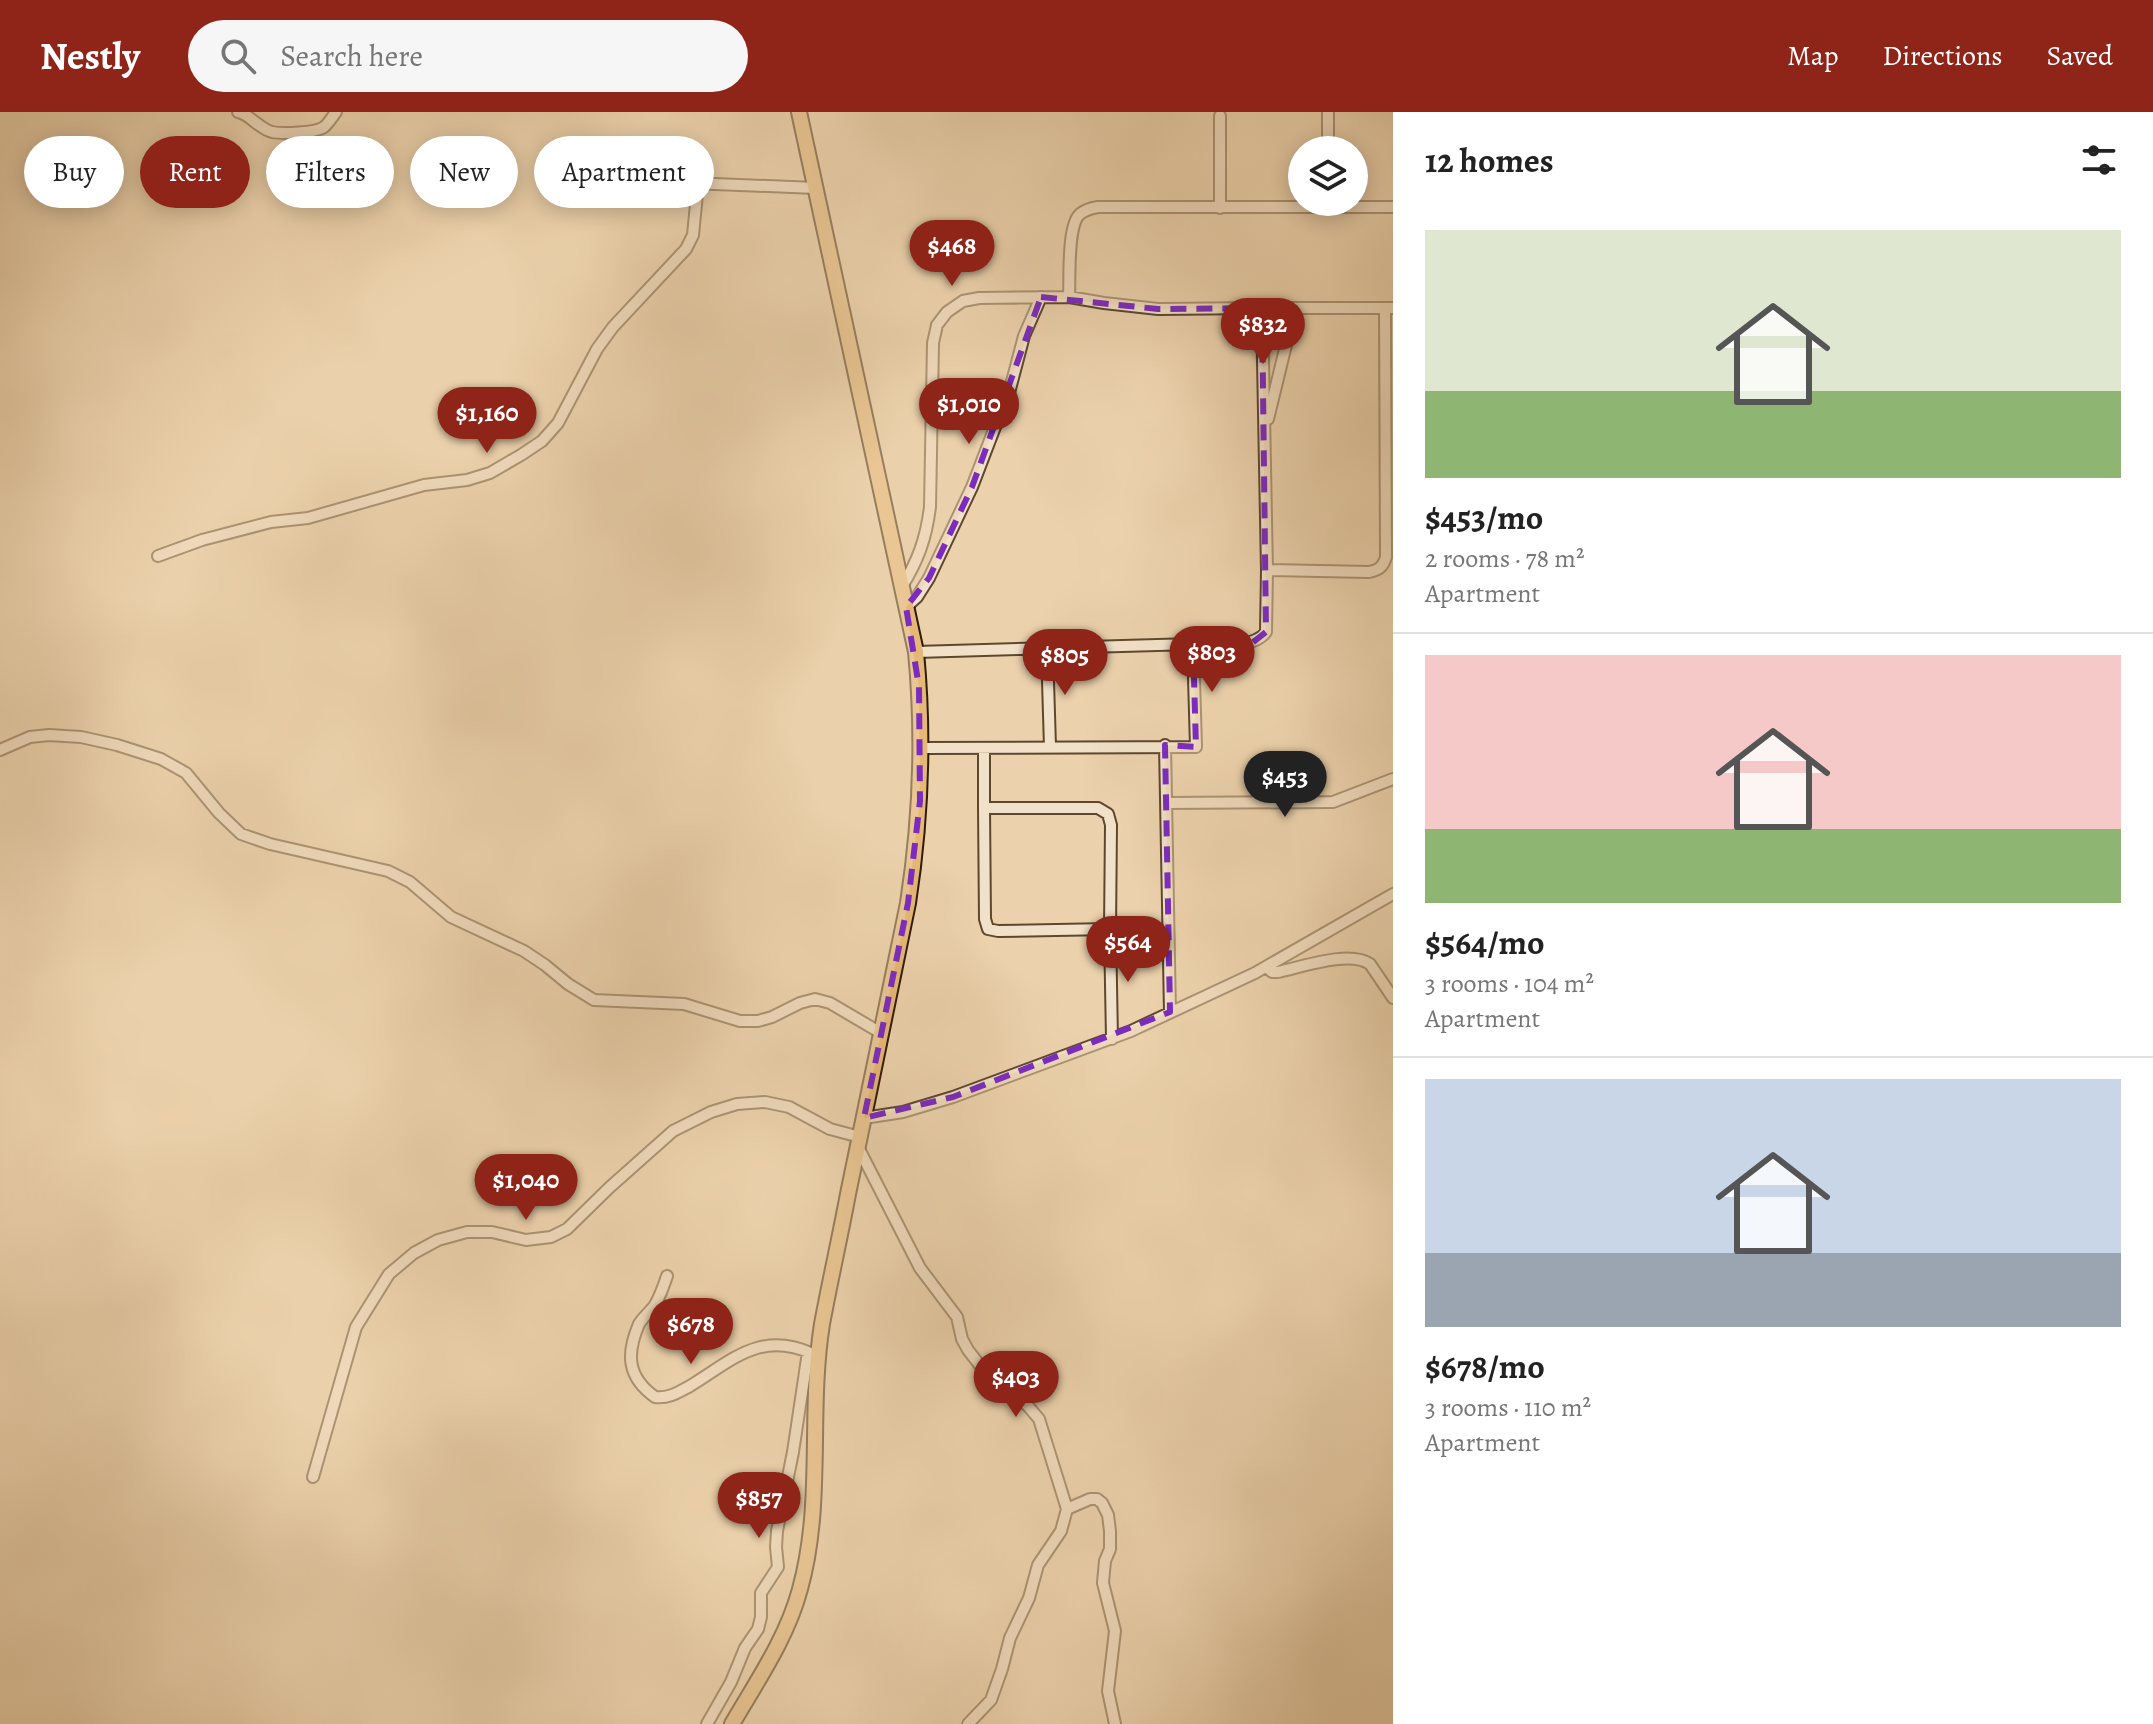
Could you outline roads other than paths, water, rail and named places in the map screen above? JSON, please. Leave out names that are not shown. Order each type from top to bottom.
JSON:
[{"type":"highway","points":[[739,1720],[789,1620],[808,1558],[812,1520],[813,1354],[822,1324],[908,903],[920,801],[921,748],[916,652],[799,112]]},
{"type":"street","points":[[238,112],[272,132],[306,132],[323,128],[336,112]]},
{"type":"street","points":[[1328,112],[1328,136]]},
{"type":"street","points":[[1220,116],[1220,208]]},
{"type":"street","points":[[714,185],[816,188]]},
{"type":"street","points":[[1069,297],[1073,230],[1081,213],[1098,207],[1288,206]]},
{"type":"street","points":[[1368,206],[1393,207]]},
{"type":"street","points":[[158,556],[202,540],[271,522],[308,518],[424,485],[467,480],[490,473],[542,441],[558,423],[597,349],[613,327],[686,249],[693,235],[696,208]]},
{"type":"street","points":[[906,607],[917,597],[929,578],[972,487],[1005,408],[1024,336],[1041,297]]},
{"type":"street","points":[[901,588],[916,564],[928,525],[933,343],[937,325],[947,312],[963,301],[1069,297],[1158,309],[1389,308],[1384,564],[1378,570],[1369,572],[1267,570]]},
{"type":"street","points":[[916,652],[1252,643],[1261,639],[1266,632],[1267,570],[1262,308]]},
{"type":"street","points":[[1264,432],[1295,308]]},
{"type":"street","points":[[921,748],[1196,747],[1193,644]]},
{"type":"street","points":[[1047,648],[1050,747]]},
{"type":"street","points":[[0,750],[30,737],[71,736],[117,745],[161,759],[186,773],[241,834],[270,844],[388,871],[410,882],[451,917],[524,951],[594,1000],[684,1004],[740,1021],[758,1021],[815,999],[830,1003],[881,1033]]},
{"type":"street","points":[[1165,745],[1170,1012]]},
{"type":"street","points":[[984,748],[985,919],[988,929],[1110,929]]},
{"type":"street","points":[[1167,803],[1333,802],[1393,779]]},
{"type":"street","points":[[984,808],[1098,808],[1108,814],[1111,825],[1112,1039]]},
{"type":"street","points":[[864,1118],[903,1112],[953,1097],[1112,1039],[1267,967],[1393,894]]},
{"type":"street","points":[[1267,967],[1272,972],[1278,972],[1350,958],[1366,960],[1393,998]]},
{"type":"street","points":[[313,1477],[356,1327],[389,1274],[414,1253],[438,1240],[467,1232],[492,1232],[526,1240],[551,1237],[567,1229],[673,1131],[711,1112],[737,1104],[765,1102],[789,1107],[859,1142],[920,1268],[957,1317],[968,1350],[996,1386],[1027,1405],[1039,1419],[1067,1509],[1061,1531],[1038,1565],[1029,1598],[1010,1638],[991,1700],[968,1724]]},
{"type":"street","points":[[667,1276],[654,1306],[639,1324],[631,1352],[633,1373],[655,1397],[668,1397],[684,1389],[746,1350],[762,1346],[789,1346],[813,1354],[777,1531],[778,1567],[761,1593],[758,1629],[745,1648],[731,1682],[707,1724]]},
{"type":"street","points":[[1067,1509],[1097,1499],[1108,1515],[1110,1549],[1105,1561],[1103,1583],[1115,1631],[1108,1691],[1115,1724]]}]
